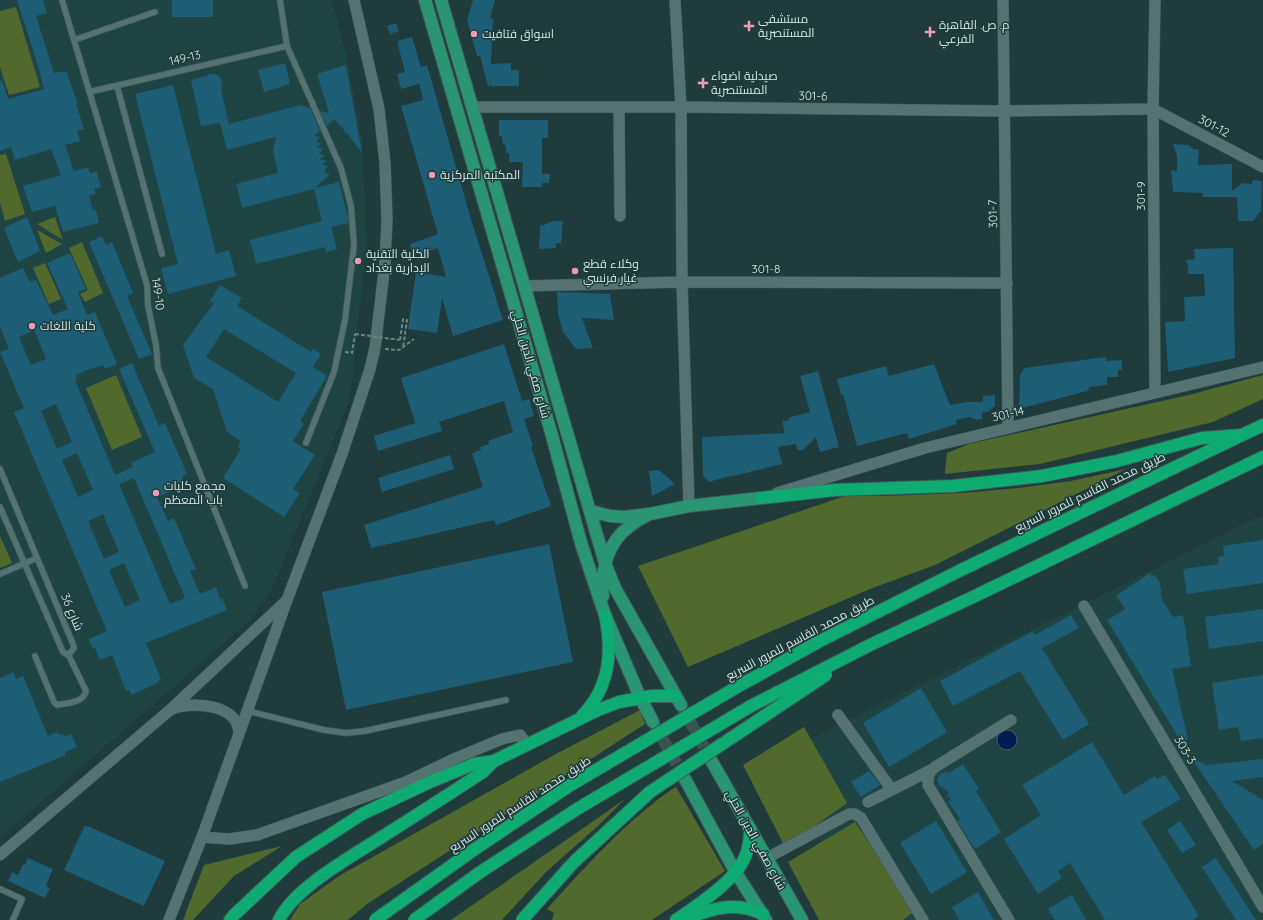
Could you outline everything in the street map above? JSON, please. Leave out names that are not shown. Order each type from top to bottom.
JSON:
[{"type":"highway","name":"طريق محمد القاسم للمرور السريع","points":[[375,920],[569,786],[737,686],[820,641],[961,570],[1263,425]]},
{"type":"highway","points":[[762,498],[835,490],[953,486],[1042,476],[1117,461],[1202,438],[1242,435]]},
{"type":"highway","points":[[414,920],[479,873],[577,809],[751,706],[874,643],[973,597],[1263,457]]},
{"type":"highway","points":[[578,720],[591,706],[600,690],[607,672],[610,652],[609,633],[605,615]]},
{"type":"highway","points":[[522,920],[574,862],[650,792],[874,643]]},
{"type":"highway","points":[[230,920],[296,857],[362,814],[430,782],[474,764],[494,760],[619,702],[640,697],[658,696],[678,701]]},
{"type":"highway","points":[[279,920],[282,913],[298,895],[335,867],[483,772],[494,760]]},
{"type":"highway","points":[[676,920],[699,904],[736,873],[745,857],[749,843],[750,829]]},
{"type":"highway","points":[[685,920],[695,915],[717,909],[734,907],[748,908],[765,917]]},
{"type":"main road","name":"شارع صفي الدين الحلي","points":[[425,0],[551,432],[581,543],[605,615],[640,697],[653,722]]},
{"type":"main road","name":"شارع صفي الدين الحلي","points":[[441,0],[605,563],[615,588],[678,701]]},
{"type":"main road","points":[[590,511],[610,516],[624,517],[650,514],[689,506],[762,498]]},
{"type":"main road","points":[[605,615],[602,583],[605,563],[609,553],[618,537],[629,526],[650,514]]},
{"type":"main road","name":"شارع صفي الدين الحلي","points":[[711,760],[802,920]]},
{"type":"main road","points":[[685,779],[736,873],[765,917]]},
{"type":"street","points":[[169,920],[202,837],[287,600],[342,454],[370,369],[375,348],[385,263],[387,219],[385,163],[379,109],[354,0]]},
{"type":"street","points":[[675,0],[681,107],[682,282],[689,506]]},
{"type":"street","name":"301-7","points":[[1003,0],[1008,428]]},
{"type":"street","name":"301-9","points":[[1155,0],[1153,109],[1155,392]]},
{"type":"street","name":"301-6","points":[[472,107],[681,107],[1005,111],[1153,109]]},
{"type":"street","points":[[619,107],[620,216]]},
{"type":"street","name":"301-12","points":[[1153,109],[1263,167]]},
{"type":"street","name":"301-8","points":[[524,286],[682,282],[1007,282]]},
{"type":"street","name":"301-14","points":[[762,498],[924,448],[1263,366]]},
{"type":"street","points":[[0,855],[170,710],[287,600]]},
{"type":"street","name":"303-3","points":[[1084,606],[1263,907]]},
{"type":"street","points":[[170,710],[184,705],[196,704],[214,707],[229,714],[235,720],[239,727],[239,736]]},
{"type":"street","points":[[838,715],[892,790]]},
{"type":"street","points":[[868,802],[931,770],[1011,720]]},
{"type":"street","points":[[202,837],[229,839],[257,834],[406,782],[456,758],[502,739],[520,735],[527,744]]},
{"type":"street","points":[[931,770],[928,777],[928,785],[1009,920]]},
{"type":"street","points":[[767,858],[849,814],[855,814],[861,818],[923,920]]},
{"type":"lane","name":"149-10","points":[[62,0],[147,285],[148,306],[156,345],[158,368],[245,586]]},
{"type":"lane","points":[[280,0],[287,46],[341,168],[351,206],[354,245],[344,320],[334,372],[306,443]]},
{"type":"lane","points":[[74,40],[155,12]]},
{"type":"lane","name":"149-13","points":[[89,92],[287,46]]},
{"type":"lane","points":[[117,86],[162,254]]},
{"type":"lane","name":"شارع 36","points":[[0,470],[73,644],[73,650],[68,654],[64,653],[0,507]]},
{"type":"lane","points":[[0,574],[37,558]]},
{"type":"lane","points":[[34,656],[54,702],[57,705],[82,699],[85,696],[86,691],[68,654]]},
{"type":"lane","points":[[248,711],[324,730],[346,733],[365,731],[506,700]]},
{"type":"lane","points":[[0,889],[22,899],[13,920]]},
{"type":"path","points":[[352,353],[355,334],[400,340],[403,319],[407,320],[403,348]]},
{"type":"path","points":[[375,348],[399,350],[414,339]]},
{"type":"shaded area","name":"مجمع كليات باب المعظم","points":[[0,0],[332,0],[346,55],[362,138],[367,243],[350,399],[273,587],[253,618],[0,838]]},
{"type":"shaded area","points":[[1263,515],[1263,920],[865,920],[774,757]]},
{"type":"green space","points":[[16,7],[40,87],[9,95],[0,67],[0,11]]},
{"type":"green space","points":[[6,154],[25,214],[5,221],[0,203],[0,155]]},
{"type":"green space","points":[[55,217],[63,240],[37,224]]},
{"type":"green space","points":[[37,230],[62,244],[46,253]]},
{"type":"green space","points":[[82,242],[103,293],[85,302],[80,294],[88,290],[69,248]]},
{"type":"green space","points":[[45,263],[61,299],[49,304],[33,268]]},
{"type":"green space","points":[[116,375],[142,437],[112,450],[86,388]]},
{"type":"green space","points":[[1263,375],[1263,399],[1213,422],[1040,464],[945,474],[947,453],[969,444],[1189,395]]},
{"type":"green space","points":[[1126,469],[935,565],[870,589],[688,667],[638,566],[845,496],[963,493],[1018,488],[1071,481]]},
{"type":"green space","points":[[0,536],[12,563],[0,568]]},
{"type":"green space","points":[[640,710],[645,724],[367,904],[348,920],[290,920],[300,904],[339,876],[554,755]]},
{"type":"green space","points":[[804,727],[847,803],[785,847],[743,765]]},
{"type":"green space","points":[[676,787],[725,871],[652,920],[552,920],[554,913],[547,909],[578,875],[632,821]]},
{"type":"green space","points":[[625,799],[599,825],[546,872],[502,920],[451,920]]},
{"type":"green space","points":[[855,822],[915,911],[903,920],[819,920],[788,862]]},
{"type":"green space","points":[[282,846],[234,876],[193,920],[183,920],[204,865]]},
{"type":"water","points":[[1007,730],[1014,733],[1017,740],[1014,747],[1007,750],[1000,747],[997,740],[1000,733]]},
{"type":"building","points":[[17,0],[43,0],[47,13],[36,16],[54,73],[66,71],[78,104],[76,104],[84,129],[77,131],[80,141],[65,145],[74,171],[88,167],[90,173],[97,172],[101,187],[94,189],[96,194],[89,196],[93,210],[96,210],[99,223],[63,232],[55,206],[32,212],[23,186],[61,175],[51,149],[15,160],[11,147],[0,151],[0,81],[2,81],[8,99],[44,89]]},
{"type":"building","points":[[172,0],[213,0],[213,17],[172,17]]},
{"type":"building","points":[[473,0],[495,0],[490,18],[493,18],[491,64],[511,63],[511,70],[519,70],[519,86],[491,86],[491,81],[490,86],[488,86],[480,56],[477,56],[467,20]]},
{"type":"building","points":[[396,23],[399,31],[390,34],[387,26]]},
{"type":"building","points":[[412,37],[421,67],[427,65],[470,216],[503,320],[453,336],[442,298],[437,333],[408,329],[416,272],[446,277],[438,248],[413,256],[410,244],[438,234],[401,106],[423,100],[419,84],[401,89],[397,74],[405,72],[397,41]]},
{"type":"building","points":[[285,63],[290,84],[264,92],[258,70]]},
{"type":"building","points":[[346,65],[362,153],[347,133],[346,134],[342,126],[341,127],[334,119],[327,126],[320,111],[329,113],[317,74]]},
{"type":"building","points":[[210,74],[216,74],[220,77],[222,82],[221,90],[229,124],[300,105],[310,108],[320,131],[314,136],[320,137],[316,142],[322,143],[317,147],[323,149],[319,154],[325,155],[320,159],[327,161],[322,165],[328,166],[324,172],[330,174],[315,188],[339,182],[348,217],[348,223],[331,227],[337,249],[326,252],[325,247],[256,264],[250,240],[322,221],[314,189],[242,208],[236,184],[278,173],[273,150],[276,137],[227,150],[220,123],[201,126],[191,80]]},
{"type":"building","points":[[173,85],[216,254],[229,250],[236,276],[168,294],[161,268],[178,264],[135,94]]},
{"type":"building","points":[[499,120],[548,120],[548,138],[542,138],[542,174],[550,174],[549,183],[542,183],[542,187],[522,187],[523,162],[509,162],[509,153],[506,153],[506,145],[503,145],[502,136],[499,136]]},
{"type":"building","points":[[1173,144],[1189,145],[1193,149],[1199,150],[1198,165],[1232,164],[1232,191],[1243,183],[1252,184],[1253,180],[1262,181],[1261,211],[1253,221],[1238,221],[1237,197],[1203,197],[1203,193],[1173,192],[1171,170],[1177,171],[1177,156]]},
{"type":"building","points":[[27,217],[40,251],[18,262],[4,228]]},
{"type":"building","points":[[554,221],[563,221],[561,243],[556,243],[556,248],[539,249],[540,226]]},
{"type":"building","points":[[102,236],[106,245],[112,242],[133,293],[127,296],[152,354],[139,359],[89,242]]},
{"type":"building","points":[[1233,248],[1235,358],[1168,372],[1165,322],[1185,321],[1184,297],[1205,296],[1204,274],[1188,274],[1186,260],[1195,259],[1194,249]]},
{"type":"building","points":[[70,253],[86,289],[78,292],[87,315],[95,312],[117,364],[105,369],[103,365],[92,368],[76,375],[77,379],[75,380],[115,475],[133,467],[131,463],[155,452],[119,369],[132,363],[159,426],[165,423],[187,474],[182,476],[185,485],[157,497],[168,521],[174,518],[196,569],[190,571],[200,594],[216,587],[220,599],[222,598],[227,610],[146,643],[161,679],[159,682],[131,695],[129,690],[126,691],[112,655],[100,660],[89,639],[107,631],[14,412],[24,408],[0,352],[9,349],[0,327],[0,278],[23,268],[30,282],[36,280],[53,315],[68,309],[47,263]],"holes":[[[34,330],[46,359],[31,365],[19,337]],[[56,404],[72,442],[57,449],[41,411]],[[77,453],[93,490],[78,497],[62,460]],[[134,478],[185,598],[170,604],[119,484]],[[103,514],[119,552],[104,559],[88,521]],[[124,563],[140,600],[125,607],[109,570]]]},
{"type":"building","points":[[220,285],[242,298],[237,306],[311,352],[313,349],[321,354],[313,367],[327,376],[300,421],[304,423],[293,441],[315,455],[293,489],[300,493],[284,517],[223,478],[241,449],[238,446],[241,441],[227,432],[213,389],[194,378],[183,345],[214,303],[210,301]],"holes":[[[224,329],[296,373],[278,402],[206,357]]]},
{"type":"building","points":[[557,292],[610,294],[614,320],[582,318],[593,348],[576,349],[563,332],[558,314]]},
{"type":"building","points":[[504,344],[522,401],[529,399],[534,416],[524,419],[533,446],[531,447],[551,506],[496,525],[494,520],[371,548],[364,525],[483,487],[472,453],[481,450],[480,447],[489,444],[488,441],[513,432],[504,401],[439,422],[442,431],[378,451],[374,436],[415,423],[401,378]]},
{"type":"building","points":[[1106,357],[1106,361],[1122,360],[1122,370],[1118,370],[1118,377],[1107,377],[1107,385],[1090,387],[1087,391],[1019,409],[1020,375],[1024,368]]},
{"type":"building","points":[[934,364],[950,405],[966,402],[983,402],[983,396],[995,395],[995,407],[993,407],[990,411],[982,413],[982,419],[976,420],[970,417],[956,420],[957,424],[909,439],[907,433],[857,446],[843,394],[841,395],[837,379],[886,366],[889,376]]},
{"type":"building","points":[[818,371],[839,447],[820,452],[816,437],[803,450],[797,450],[796,444],[778,447],[782,464],[709,482],[703,476],[702,437],[785,433],[782,421],[787,421],[791,417],[810,412],[800,376]]},
{"type":"building","points":[[450,455],[454,469],[382,492],[378,478]]},
{"type":"building","points":[[659,470],[675,484],[652,496],[649,471]]},
{"type":"building","points":[[1263,540],[1263,583],[1187,594],[1183,569],[1219,564],[1218,557],[1224,556],[1223,546]]},
{"type":"building","points":[[549,544],[573,662],[346,710],[322,592]]},
{"type":"building","points":[[1150,573],[1152,576],[1154,574],[1161,584],[1159,586],[1162,591],[1160,592],[1162,596],[1161,598],[1173,617],[1183,615],[1191,666],[1172,669],[1188,739],[1182,743],[1107,620],[1125,609],[1116,596]]},
{"type":"building","points":[[1263,609],[1263,641],[1209,649],[1205,617]]},
{"type":"building","points":[[1071,615],[1079,628],[1042,648],[1089,724],[1063,740],[1020,671],[953,706],[940,681],[1033,631],[1035,635]]},
{"type":"building","points":[[14,672],[16,679],[23,676],[48,736],[57,732],[59,735],[63,734],[64,737],[71,734],[77,747],[65,752],[66,755],[0,782],[0,678]]},
{"type":"building","points":[[1263,675],[1263,738],[1241,741],[1238,727],[1219,730],[1212,683]]},
{"type":"building","points":[[921,688],[947,732],[889,767],[863,723]]},
{"type":"building","points":[[1092,742],[1124,795],[1155,776],[1157,779],[1165,775],[1181,799],[1141,822],[1199,916],[1193,920],[1105,920],[1070,863],[1058,871],[1062,878],[1038,894],[1004,839],[1041,815],[1022,785]]},
{"type":"building","points":[[1190,756],[1206,765],[1263,759],[1263,777],[1232,781],[1263,800],[1263,844],[1254,850]]},
{"type":"building","points":[[963,764],[979,789],[976,791],[1001,832],[975,849],[957,821],[960,819],[948,801],[951,800],[947,795],[949,792],[940,786],[937,780],[941,773],[949,773]]},
{"type":"building","points":[[869,771],[880,785],[861,797],[851,782]]},
{"type":"building","points":[[936,821],[967,872],[931,894],[900,843]]},
{"type":"building","points":[[1180,821],[1196,845],[1182,853],[1167,830]]},
{"type":"building","points":[[85,825],[165,861],[144,906],[64,870]]},
{"type":"building","points":[[28,858],[53,869],[46,886],[50,888],[45,898],[8,881],[12,872],[18,875],[23,864],[25,865]]},
{"type":"building","points":[[1216,858],[1256,920],[1236,920],[1202,867]]},
{"type":"building","points":[[978,892],[994,920],[959,920],[952,907]]},
{"type":"building","points":[[1072,895],[1086,920],[1055,920],[1048,909]]},
{"type":"tunnel","points":[[681,705],[711,760]]},
{"type":"tunnel","points":[[653,722],[685,779]]},
{"type":"place","name":"مستشفى المستنصرية","points":[[749,26]]},
{"type":"place","name":"م. ص. القاهرة الفرعي","points":[[930,32]]},
{"type":"place","name":"اسواق فتافيت","points":[[474,34]]},
{"type":"place","name":"صيدلية اضواء المستنصرية","points":[[703,83]]},
{"type":"place","name":"المكتبة المركزية","points":[[432,175]]},
{"type":"place","name":"الكلية التقنية الإدارية بغداد","points":[[358,261]]},
{"type":"place","name":"وكلاء قطع غيار فرنسي","points":[[575,271]]},
{"type":"place","name":"كلية اللغات","points":[[32,326]]},
{"type":"place","name":"مجمع كليات باب المعظم","points":[[156,493]]}]
